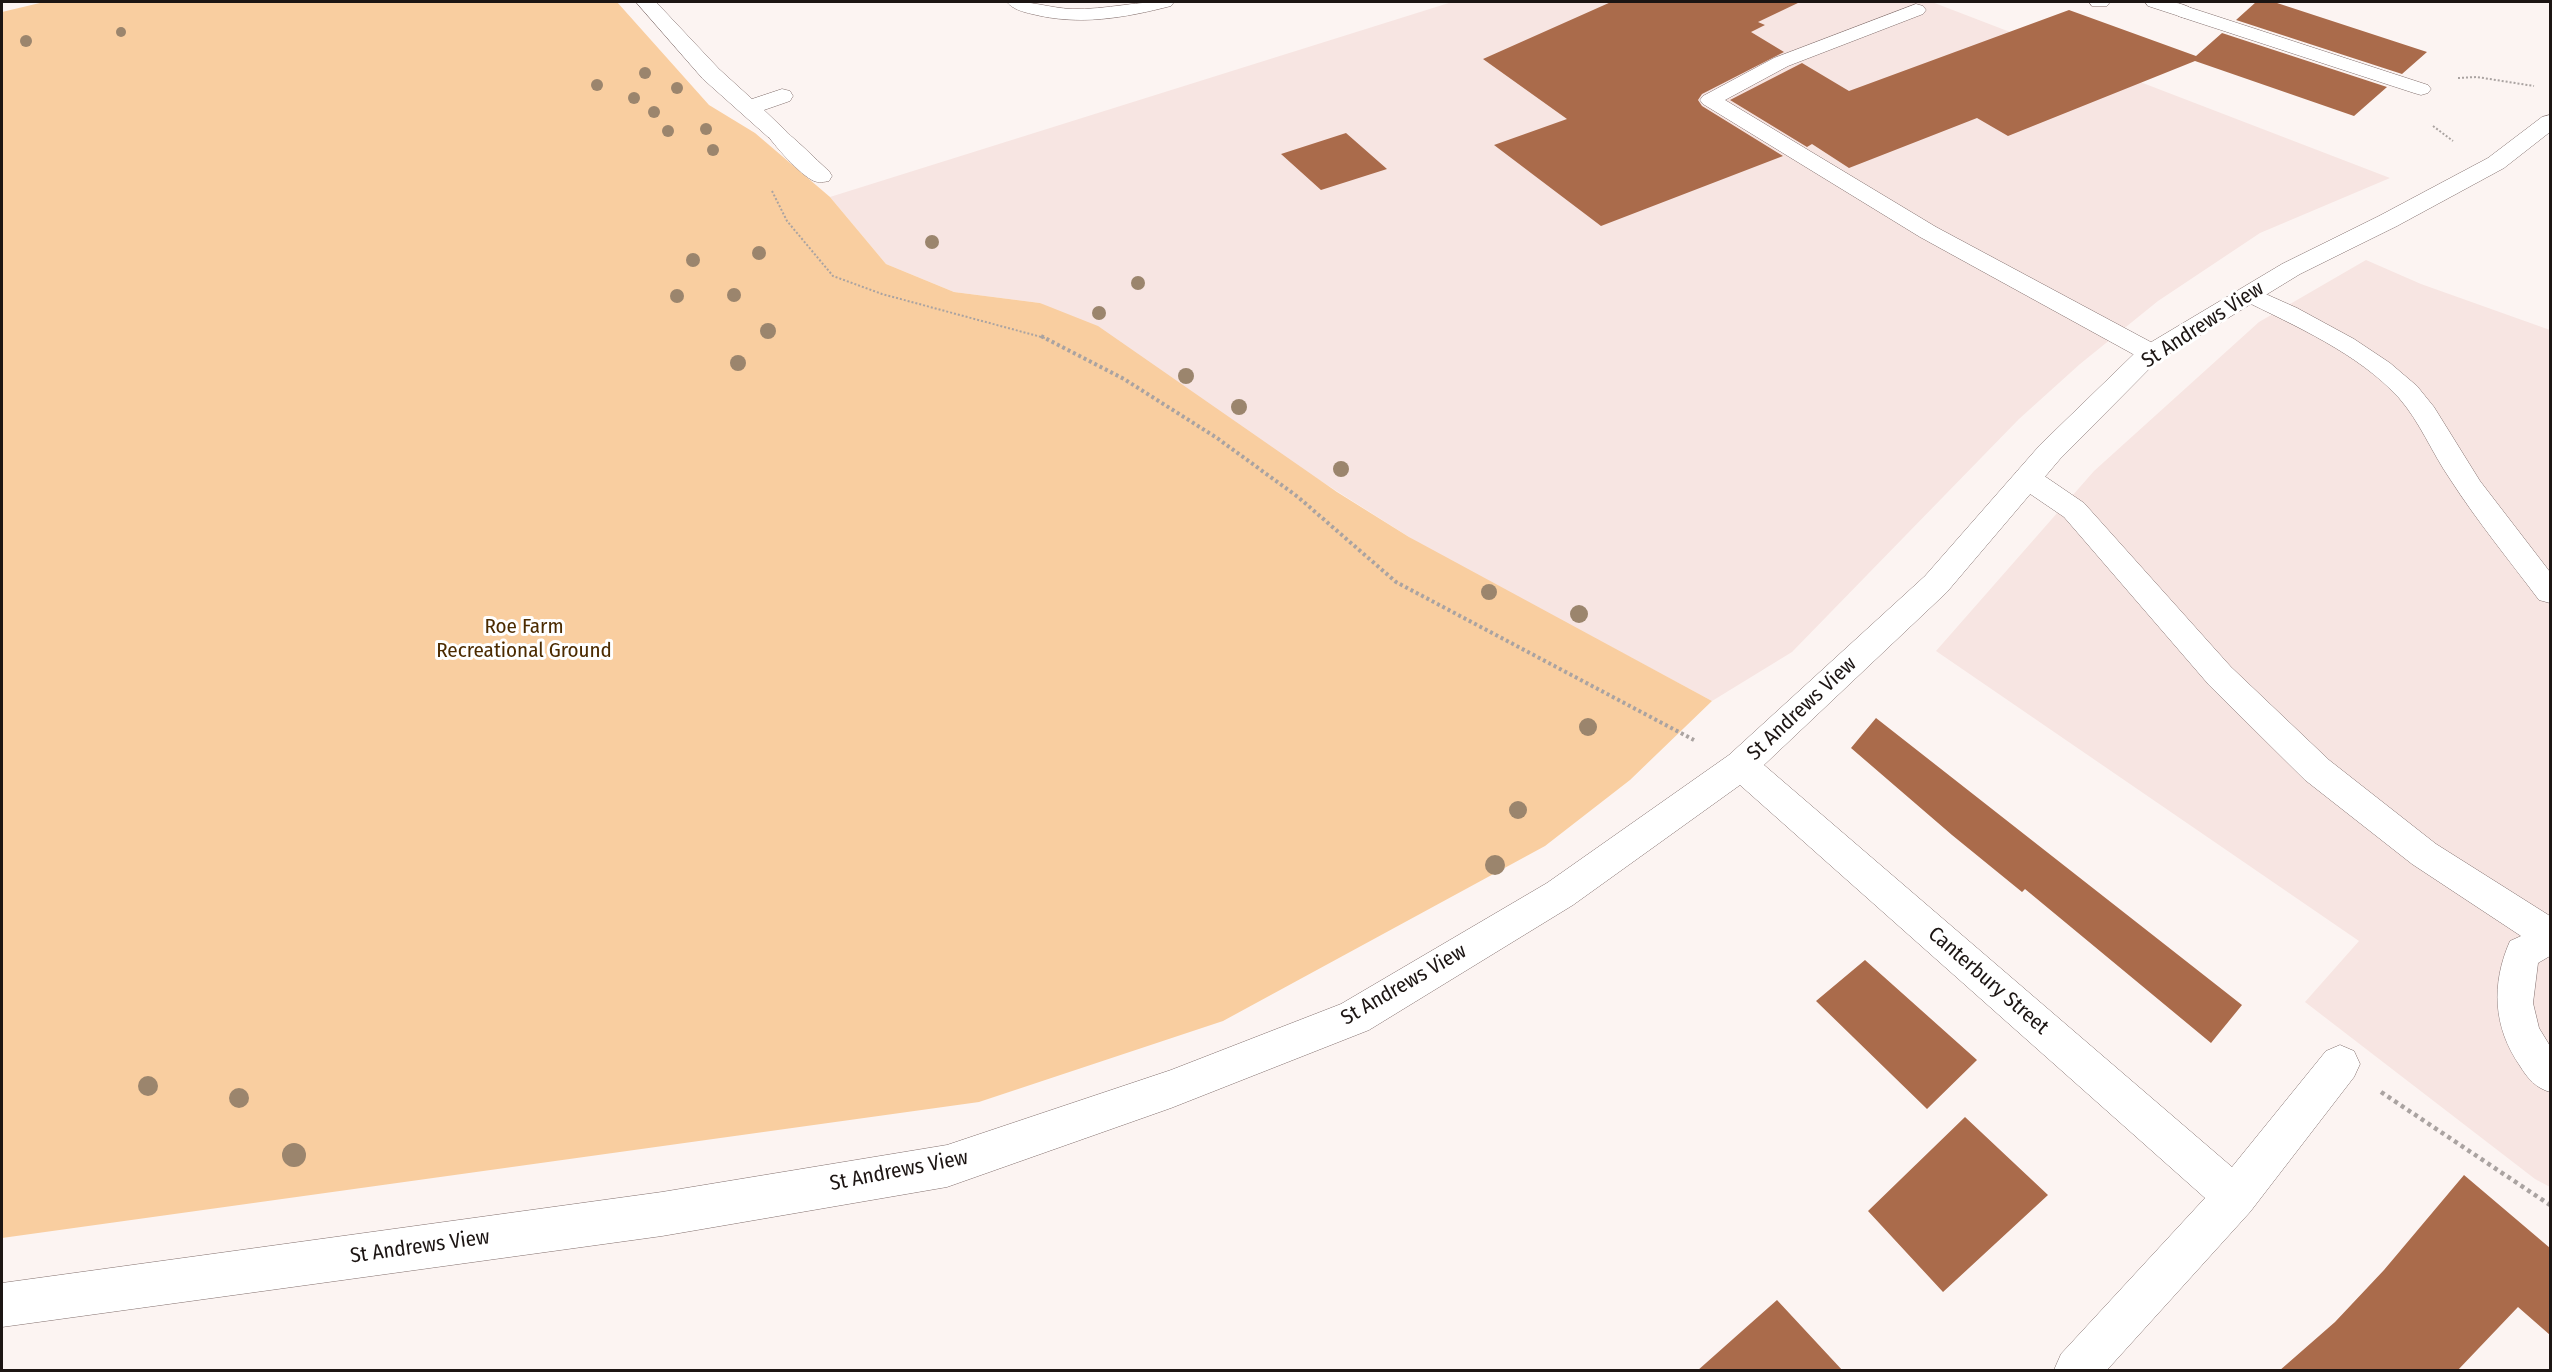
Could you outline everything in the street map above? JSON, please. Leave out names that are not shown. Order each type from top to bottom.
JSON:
[{"type":"street","points":[[646,2],[711,74],[776,132]]},
{"type":"street","points":[[1017,2],[1051,13],[1094,16],[1164,2]]},
{"type":"street","points":[[2155,2],[2185,12]]},
{"type":"street","points":[[749,108],[783,96]]},
{"type":"street","name":"St Andrews View","points":[[2,1305],[662,1214],[947,1166],[1171,1089],[1355,1017],[1560,894],[1741,765],[1936,584],[2050,452],[2151,353],[2291,269],[2388,221],[2496,163],[2550,122]]},
{"type":"street","name":"Canterbury Street","points":[[1741,765],[2235,1197]]},
{"type":"street","points":[[2077,1371],[2235,1197],[2340,1064]]},
{"type":"lane","points":[[1916,10],[1781,62],[1710,100],[1928,232],[2151,353]]},
{"type":"lane","points":[[2185,12],[2421,89]]},
{"type":"lane","points":[[776,132],[821,176]]},
{"type":"lane","points":[[2250,294],[2310,324],[2356,352],[2398,382],[2425,411],[2459,472],[2550,592]]},
{"type":"lane","points":[[2027,478],[2074,510],[2220,676],[2317,770],[2424,854],[2550,937],[2523,953],[2516,976],[2514,998],[2517,1022],[2524,1041],[2550,1074]]},
{"type":"path","points":[[2496,163],[2438,131],[2426,118],[2418,97],[2421,89],[2456,78],[2477,77],[2540,87]]},
{"type":"path","points":[[767,182],[787,221],[833,276],[882,294],[1044,337],[1124,379],[1218,438],[1298,497],[1396,582],[1741,765]]},
{"type":"path","points":[[2340,1064],[2550,1205]]},
{"type":"shaded area","points":[[1452,2],[1932,2],[2390,178],[2260,233],[2158,301],[2080,364],[2019,419],[1792,652],[1712,701],[1428,549],[1040,303],[954,292],[886,264],[830,197]]},
{"type":"shaded area","points":[[2366,260],[2421,284],[2550,330],[2550,1187],[2535,1179],[2305,1002],[2359,941],[1936,651],[2094,471],[2259,322]]},
{"type":"green space","name":"Roe Farm Recreational Ground","points":[[44,2],[617,2],[709,105],[755,133],[830,197],[886,264],[954,292],[1040,303],[1098,326],[1337,492],[1409,537],[1712,701],[1630,780],[1545,846],[1223,1021],[979,1102],[2,1238],[2,12]]},
{"type":"building","points":[[1611,2],[1800,2],[1758,22],[1765,25],[1751,32],[1784,52],[1702,94],[1698,100],[1702,106],[1783,156],[1601,226],[1494,145],[1567,119],[1483,59]]},
{"type":"building","points":[[2256,2],[2274,2],[2427,52],[2402,74],[2236,20]]},
{"type":"building","points":[[2069,10],[2196,56],[2222,33],[2387,87],[2354,116],[2195,61],[2008,136],[1977,118],[1849,168],[1812,144],[1807,147],[1730,100],[1802,63],[1849,91]]},
{"type":"building","points":[[1346,133],[1387,169],[1321,190],[1281,154]]},
{"type":"building","points":[[1876,718],[2242,1005],[2211,1043],[2025,889],[2022,892],[1952,835],[1851,748]]},
{"type":"building","points":[[1865,960],[1977,1060],[1927,1109],[1816,1001]]},
{"type":"building","points":[[1965,1117],[2048,1195],[1943,1292],[1868,1211]]},
{"type":"building","points":[[2464,1175],[2550,1248],[2550,1335],[2518,1307],[2457,1371],[2279,1371],[2335,1322],[2384,1270]]},
{"type":"building","points":[[1777,1300],[1843,1371],[1697,1371],[1751,1323]]}]
